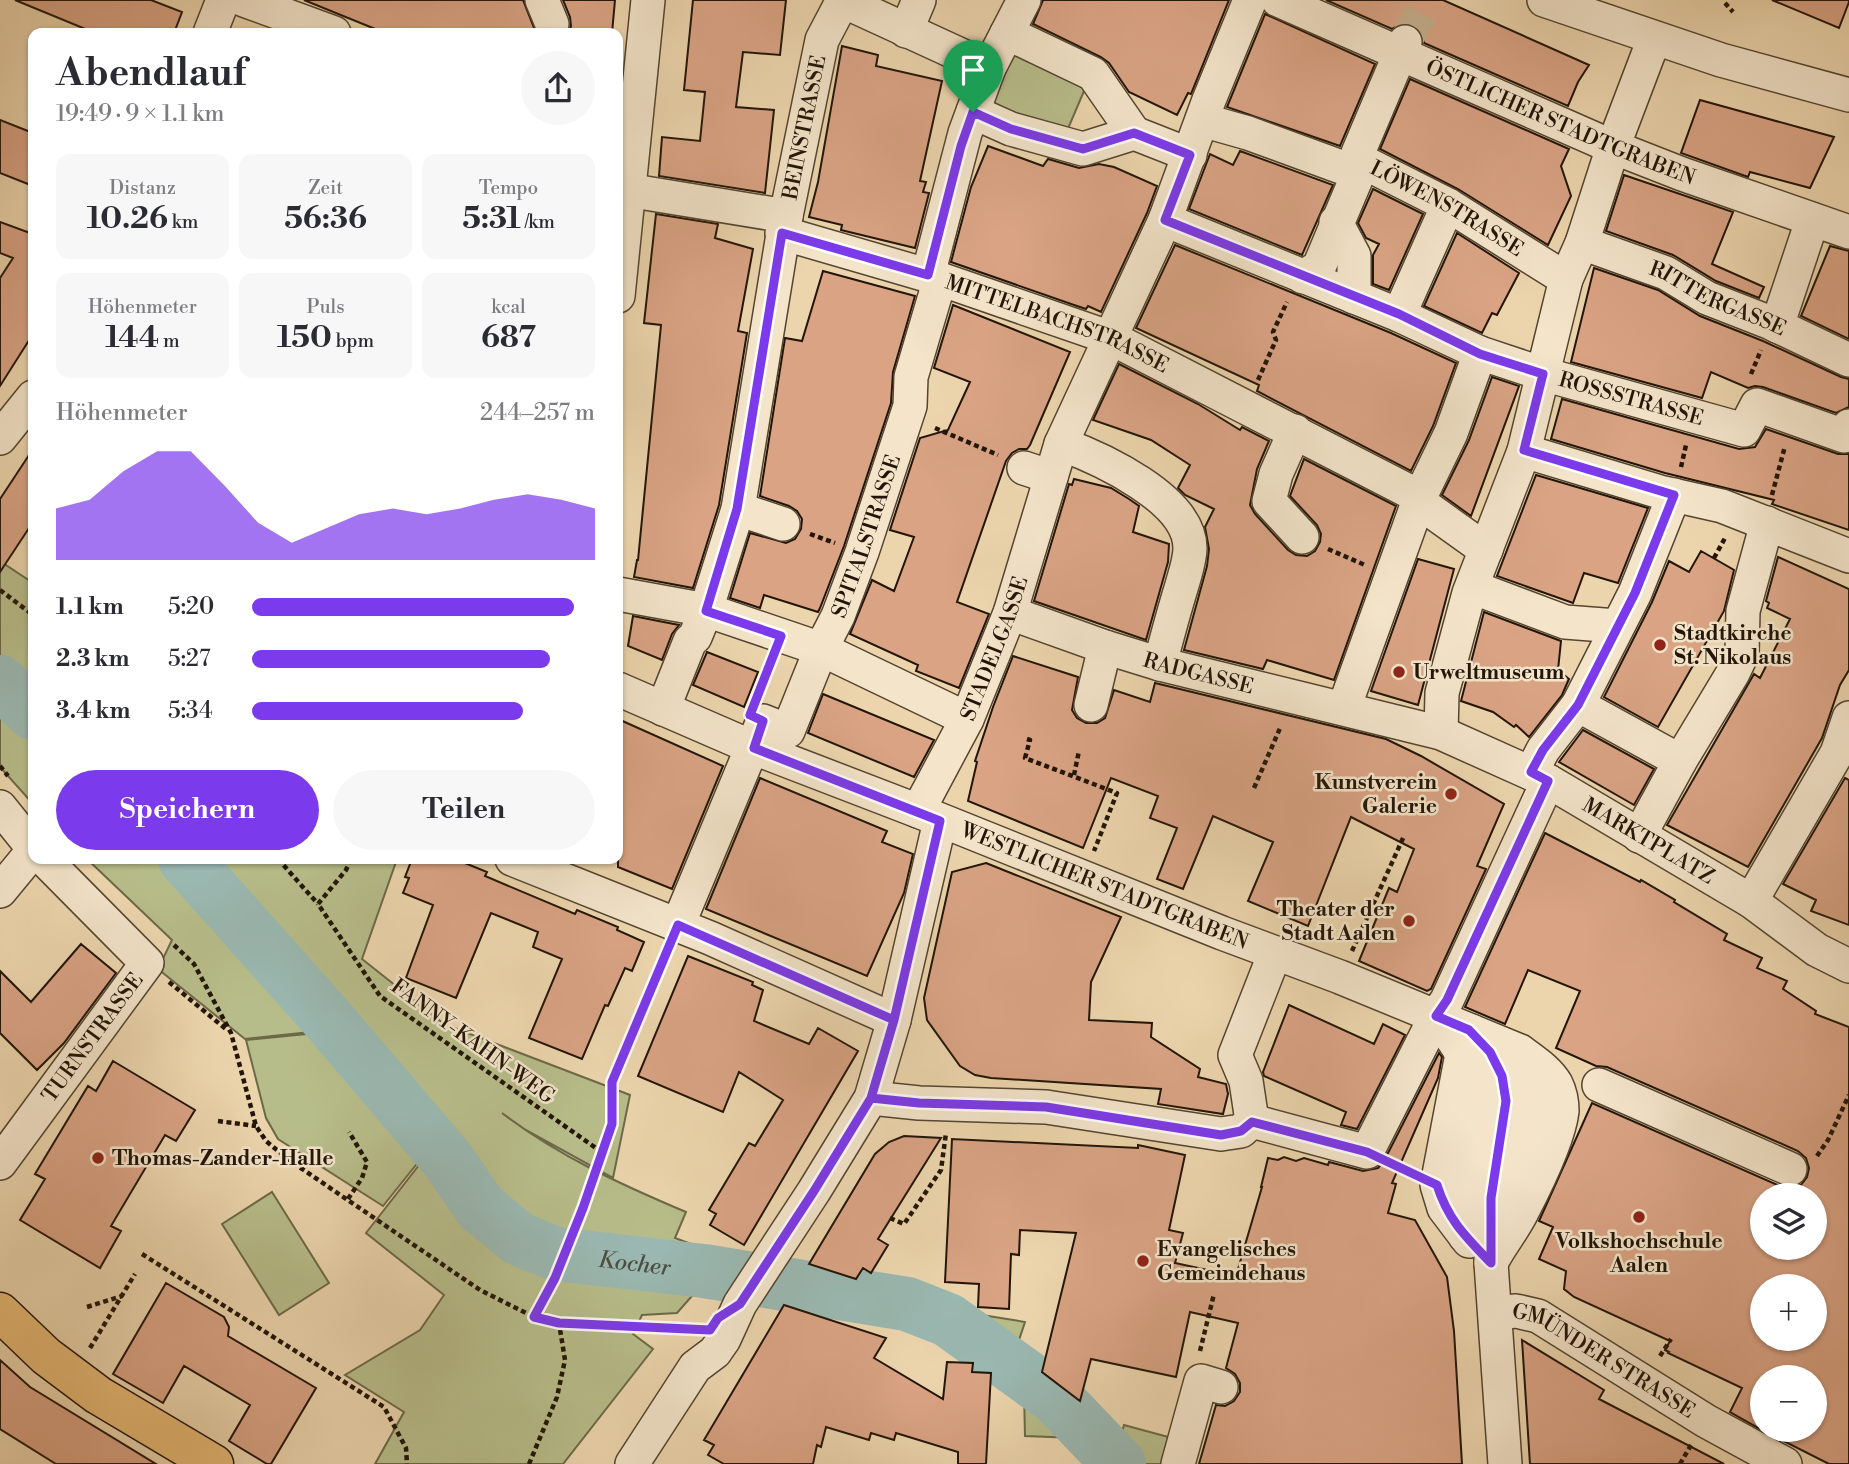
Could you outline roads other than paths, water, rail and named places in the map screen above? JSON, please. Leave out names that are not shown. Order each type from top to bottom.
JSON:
[{"type":"main road","points":[[0,1312],[46,1356],[98,1395],[214,1464]]},
{"type":"street","points":[[212,28],[223,0]]},
{"type":"street","points":[[244,0],[320,28]]},
{"type":"street","points":[[623,237],[627,190],[627,107],[648,0]]},
{"type":"street","points":[[906,31],[919,0]]},
{"type":"street","name":"SPITALSTRASSE","points":[[758,735],[788,731],[821,649],[838,617],[862,552],[910,406],[911,377],[969,122],[989,68],[1024,0]]},
{"type":"street","name":"STADELGASSE","points":[[743,1298],[814,1191],[871,1098],[894,1020],[929,816],[1010,613],[1037,473],[1061,444],[1165,220],[1250,0]]},
{"type":"street","name":"ÖSTLICHER STADTGRABEN","points":[[1278,0],[1402,47],[1613,147],[1849,232]]},
{"type":"street","points":[[1544,0],[1721,60],[1849,95]]},
{"type":"street","points":[[843,1],[989,68]]},
{"type":"street","name":"BEINSTRASSE","points":[[663,709],[690,641],[695,637],[706,611],[737,509],[784,224],[822,40],[843,1]]},
{"type":"street","points":[[969,122],[1011,129],[1083,149],[1134,133],[1095,69],[1007,33]]},
{"type":"street","points":[[1440,733],[1442,693],[1472,587],[1524,450],[1566,279],[1582,243],[1613,147],[1654,39]]},
{"type":"street","points":[[1301,276],[1319,267],[1356,179],[1358,153],[1402,47]]},
{"type":"street","name":"LÖWENSTRASSE","points":[[1134,133],[1248,133],[1340,167],[1369,165],[1448,205],[1566,279]]},
{"type":"street","name":"MITTELBACHSTRASSE","points":[[627,190],[784,224],[1111,338],[1295,431],[1419,500],[1486,550]]},
{"type":"street","points":[[1399,314],[1448,205]]},
{"type":"street","points":[[1769,323],[1809,230],[1811,219]]},
{"type":"street","name":"ROSSSTRASSE","points":[[1165,220],[1399,314],[1480,354],[1543,374],[1744,430],[1757,405],[1844,436],[1849,426]]},
{"type":"street","points":[[1336,222],[1354,256],[1354,297]]},
{"type":"street","name":"RITTERGASSE","points":[[1582,243],[1666,273],[1707,298],[1849,360]]},
{"type":"street","points":[[1344,708],[1419,500],[1451,433],[1480,354]]},
{"type":"street","points":[[0,438],[28,411]]},
{"type":"street","points":[[1295,431],[1276,474],[1269,501],[1302,537]]},
{"type":"street","points":[[1061,444],[1142,484],[1161,497],[1185,528],[1190,548],[1160,664]]},
{"type":"street","points":[[1524,450],[1674,495],[1722,506],[1849,556]]},
{"type":"street","points":[[1252,1122],[1367,1152],[1436,1016],[1447,1000],[1539,777],[1543,750],[1578,705],[1635,593],[1674,495]]},
{"type":"street","points":[[737,509],[783,524]]},
{"type":"street","points":[[1639,836],[1742,654],[1743,611],[1764,522]]},
{"type":"street","points":[[1472,587],[1565,622],[1618,626]]},
{"type":"street","points":[[623,595],[706,611],[821,649],[967,719]]},
{"type":"street","name":"RADGASSE","points":[[1010,613],[1105,648],[1160,664],[1440,733]]},
{"type":"street","points":[[1091,705],[1105,648]]},
{"type":"street","name":"WESTLICHER STADTGRABEN","points":[[623,691],[663,709],[758,735],[929,816],[1436,1016]]},
{"type":"street","points":[[1578,705],[1621,725],[1680,761]]},
{"type":"street","points":[[1751,901],[1837,753],[1849,719]]},
{"type":"street","name":"MARKTPLATZ","points":[[1440,733],[1539,777],[1751,901],[1817,950],[1849,966]]},
{"type":"street","points":[[678,925],[758,735]]},
{"type":"street","points":[[0,807],[28,843]]},
{"type":"street","points":[[0,891],[28,856]]},
{"type":"street","name":"TURNSTRASSE","points":[[0,1163],[147,964],[49,864]]},
{"type":"street","points":[[525,864],[678,925],[715,926],[836,978],[894,1020]]},
{"type":"street","points":[[1252,1122],[1246,1081],[1235,1055],[1275,953]]},
{"type":"street","name":"GMÜNDER STRASSE","points":[[1436,1016],[1466,1042],[1490,1052],[1502,1076],[1506,1101],[1491,1198],[1496,1253],[1495,1313],[1516,1311],[1538,1316],[1706,1421],[1785,1464]]},
{"type":"street","points":[[1466,1042],[1520,1051],[1545,1071],[1555,1083],[1561,1098],[1562,1111],[1555,1136],[1532,1191],[1521,1215],[1496,1253],[1465,1237],[1466,1188],[1480,1105],[1480,1091],[1466,1042]]},
{"type":"street","points":[[1600,1085],[1790,1169]]},
{"type":"street","points":[[871,1098],[919,1103],[1046,1107],[1221,1135],[1241,1131],[1252,1122]]},
{"type":"street","points":[[632,1464],[695,1367],[701,1345],[718,1318],[743,1298]]},
{"type":"street","points":[[695,1367],[715,1352],[743,1298]]},
{"type":"street","points":[[1495,1313],[1505,1464]]},
{"type":"street","points":[[1178,1464],[1211,1384]]},
{"type":"waterway","name":"Kocher","points":[[0,682],[28,708]]},
{"type":"waterway","name":"Kocher","points":[[189,864],[333,1025],[447,1159],[481,1208],[519,1239],[556,1254],[704,1271],[907,1304],[948,1320],[1056,1398],[1119,1464]]},
{"type":"tunnel","points":[[1405,42],[1428,0]]},
{"type":"place","name":"Stadtkirche St. Nikolaus","points":[[1660,645]]},
{"type":"place","name":"Urweltmuseum","points":[[1399,672]]},
{"type":"place","name":"Kunstverein Galerie","points":[[1451,794]]},
{"type":"place","name":"Theater der Stadt Aalen","points":[[1409,921]]},
{"type":"place","name":"Thomas-Zander-Halle","points":[[98,1158]]},
{"type":"place","name":"Volkshochschule Aalen","points":[[1639,1217]]},
{"type":"place","name":"Evangelisches Gemeindehaus","points":[[1143,1261]]}]
